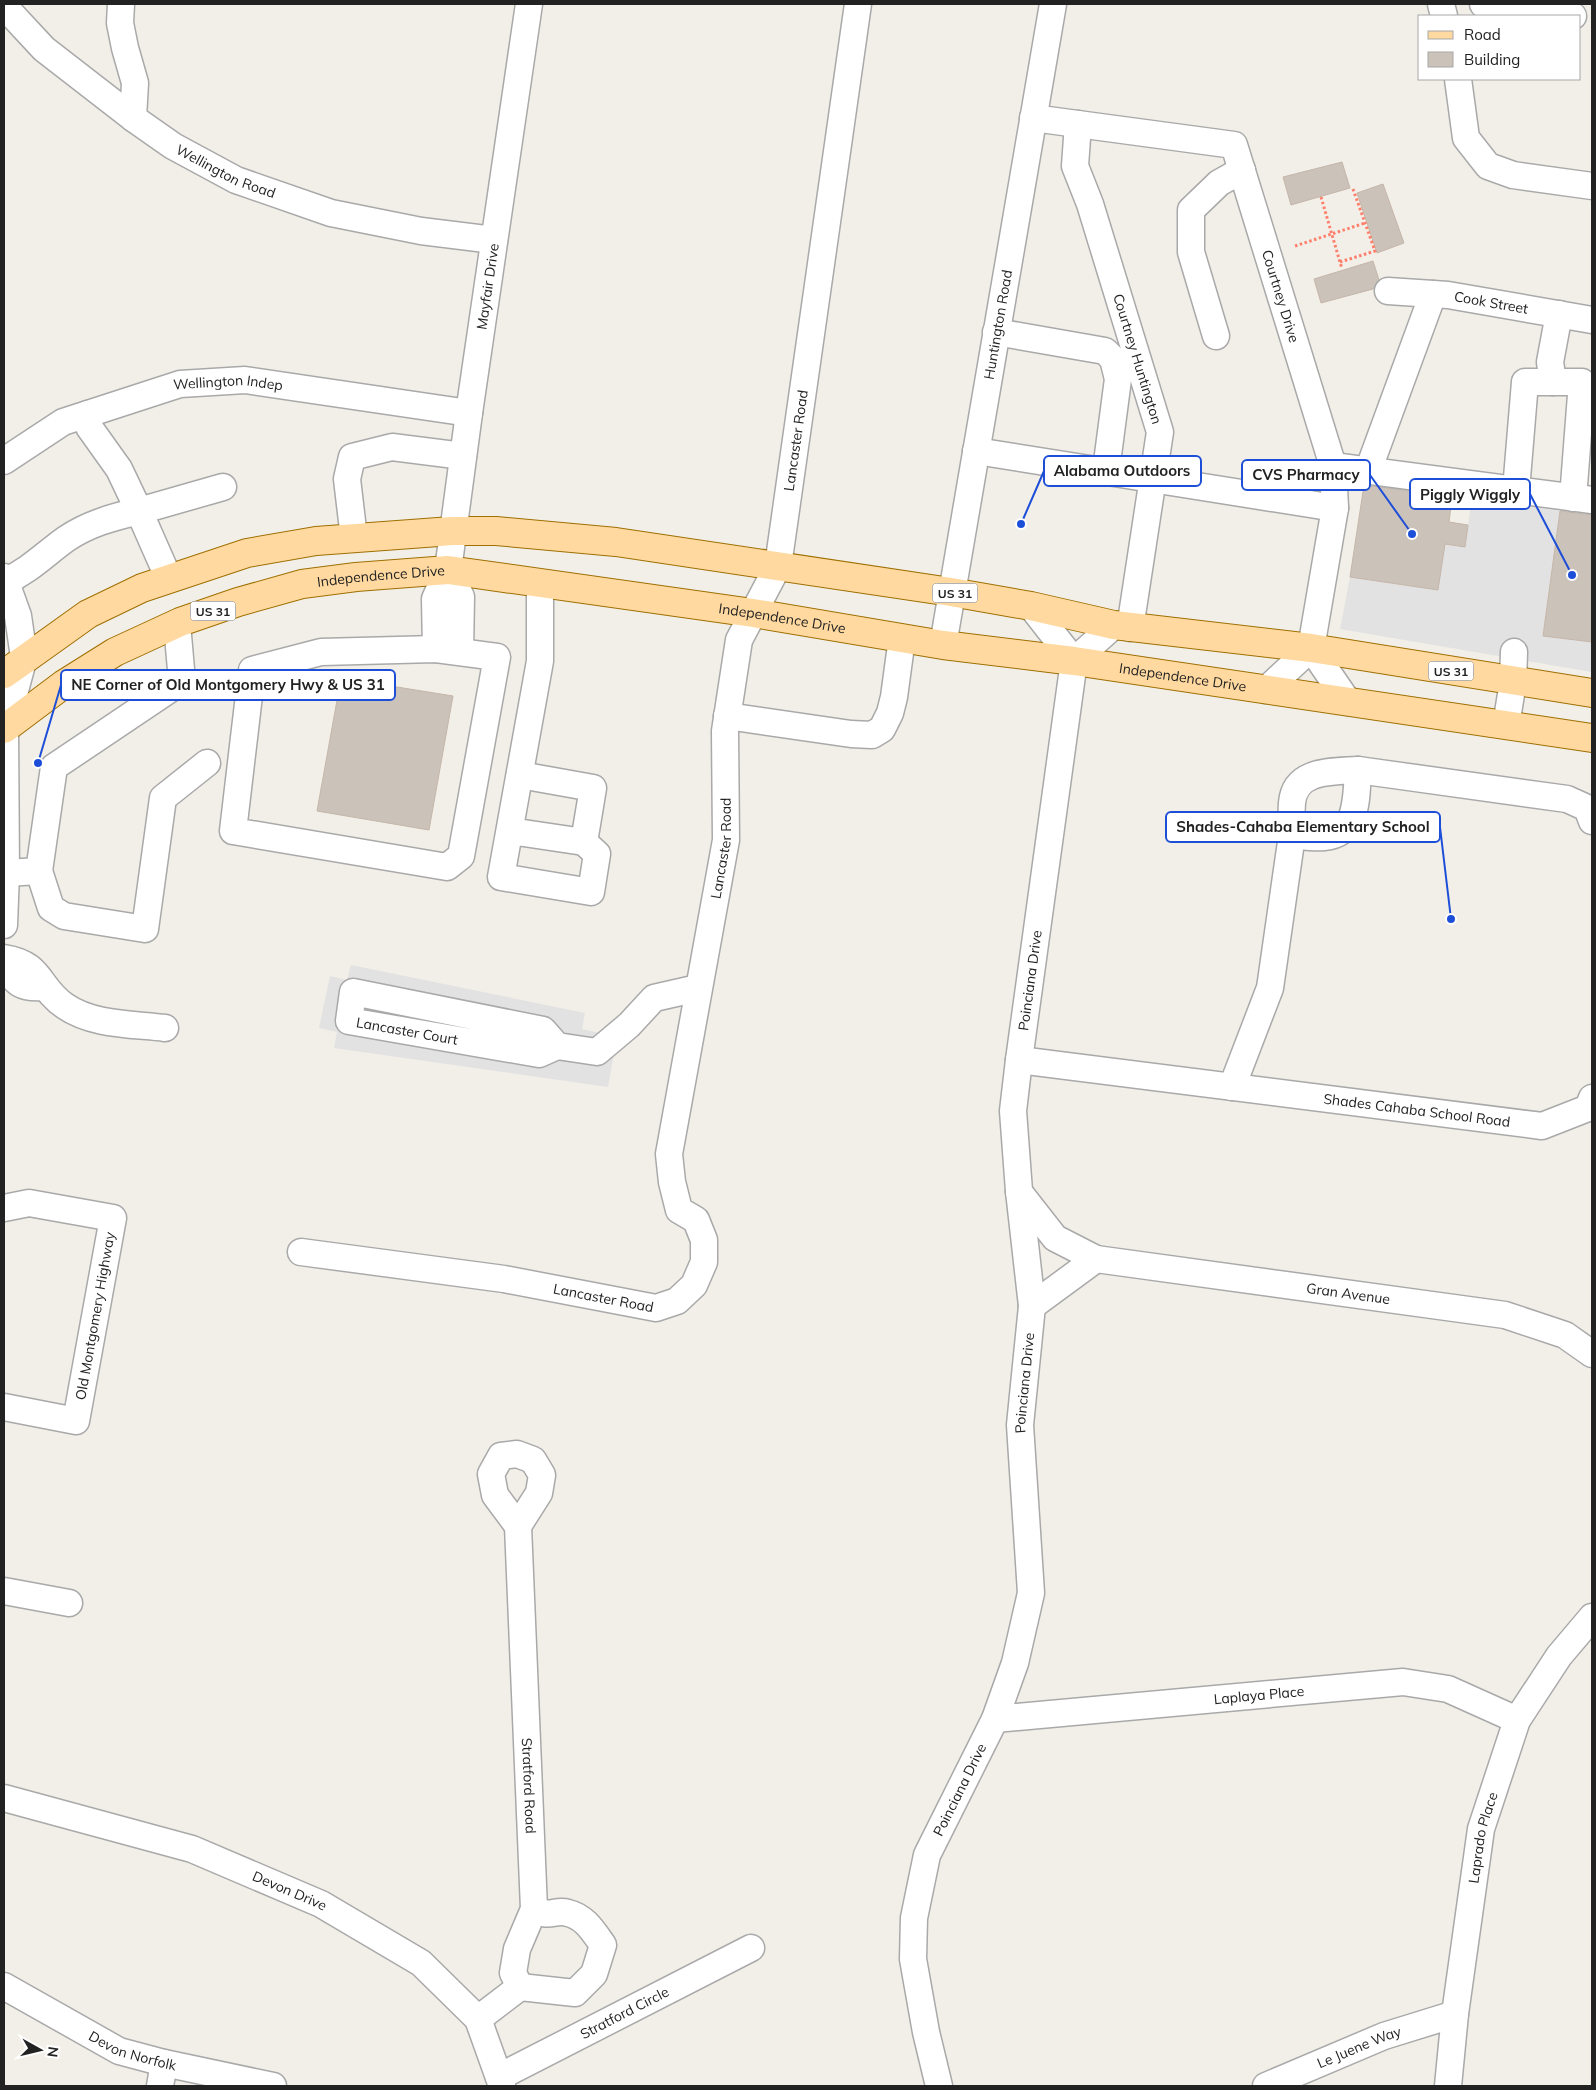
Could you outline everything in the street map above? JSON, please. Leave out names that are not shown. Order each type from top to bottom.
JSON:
[{"type":"main road","name":"US 31","points":[[14,666],[88,614],[142,588],[248,553],[316,540],[496,531],[616,542],[778,566],[951,592],[1031,606],[1122,626],[1311,648],[1592,694]]},
{"type":"main road","name":"Independence Drive","points":[[4,728],[64,684],[115,652],[176,624],[238,602],[302,584],[356,577],[448,570],[753,613],[943,645],[1074,661],[1592,738]]},
{"type":"street","points":[[121,4],[120,23],[135,83],[132,118]]},
{"type":"street","name":"Mayfair Drive","points":[[448,650],[435,599],[448,570],[529,4]]},
{"type":"street","name":"Lancaster Road","points":[[301,1252],[504,1279],[656,1308],[677,1301],[694,1285],[704,1262],[704,1240],[696,1220],[679,1210],[672,1182],[669,1154],[726,840],[725,731],[739,640],[778,566],[858,4]]},
{"type":"street","name":"Huntington Road","points":[[943,645],[1053,4]]},
{"type":"street","points":[[1483,4],[1558,11]]},
{"type":"street","name":"Wellington Road","points":[[4,6],[44,49],[132,118],[172,146],[236,180],[331,213],[421,231],[494,240]]},
{"type":"street","points":[[1458,80],[1466,138],[1488,166],[1513,175],[1592,186]]},
{"type":"street","name":"Courtney Drive","points":[[1033,118],[1234,145],[1333,466],[1335,508],[1311,648]]},
{"type":"street","name":"Courtney Huntington","points":[[1078,124],[1075,166],[1090,204],[1160,432],[1122,626]]},
{"type":"street","points":[[1216,336],[1191,252],[1191,210],[1219,183],[1242,170]]},
{"type":"street","name":"Cook Street","points":[[1388,291],[1448,295],[1592,320]]},
{"type":"street","points":[[1368,471],[1433,294]]},
{"type":"street","points":[[1553,382],[1550,362],[1559,314]]},
{"type":"street","points":[[996,332],[1105,351],[1113,359],[1118,379],[1106,470]]},
{"type":"street","name":"Wellington Indep","points":[[4,461],[63,422],[180,384],[245,380],[469,414]]},
{"type":"street","points":[[1333,466],[1583,499],[1582,382],[1525,382],[1516,490]]},
{"type":"street","points":[[88,414],[89,427],[119,469],[169,579]]},
{"type":"street","points":[[354,538],[348,479],[352,457],[392,446],[463,456]]},
{"type":"street","points":[[976,451],[1106,470],[1335,508]]},
{"type":"street","points":[[4,925],[6,873],[4,728],[14,666],[18,616],[5,579],[24,572],[79,532],[107,519],[223,487]]},
{"type":"street","points":[[510,831],[584,842],[596,854],[590,892],[501,877],[540,660],[540,583]]},
{"type":"street","points":[[1031,606],[1074,661],[1122,626]]},
{"type":"street","points":[[176,624],[182,681],[54,767],[39,871],[51,908],[64,916],[145,929],[163,798],[207,762]]},
{"type":"street","points":[[727,716],[851,734],[872,734],[882,729],[890,713],[902,638]]},
{"type":"street","points":[[1266,690],[1311,648],[1348,702]]},
{"type":"street","points":[[448,650],[497,657],[461,856],[454,862],[447,867],[233,831],[252,670],[321,652],[448,650]]},
{"type":"street","points":[[1506,724],[1513,682],[1514,652]]},
{"type":"street","name":"Poinciana Drive","points":[[939,2086],[926,2032],[913,1959],[914,1918],[927,1855],[995,1719],[1015,1664],[1031,1592],[1020,1425],[1032,1306],[1019,1191],[1013,1111],[1018,1060],[1074,661]]},
{"type":"street","points":[[1292,835],[1324,837],[1334,835],[1344,829],[1351,821],[1355,811],[1358,770]]},
{"type":"street","points":[[1232,1087],[1270,988],[1292,835],[1292,803],[1294,793],[1306,778],[1316,774],[1358,770],[1567,799],[1586,808],[1592,821]]},
{"type":"street","points":[[520,775],[593,788],[584,842]]},
{"type":"street","points":[[6,873],[39,871]]},
{"type":"street","points":[[4,958],[19,960],[37,973],[45,987],[63,1005],[78,1013],[116,1022],[165,1028]]},
{"type":"street","points":[[4,964],[13,980],[29,989],[45,987]]},
{"type":"street","name":"Lancaster Court","points":[[557,1046],[543,1030],[353,992],[349,1021],[539,1054],[557,1046],[596,1052],[628,1025],[654,998],[698,988]]},
{"type":"street","points":[[458,1040],[462,1014]]},
{"type":"street","name":"Shades Cahaba School Road","points":[[1018,1060],[1542,1126],[1588,1108],[1592,1098]]},
{"type":"street","name":"Gran Avenue","points":[[1019,1191],[1055,1238],[1096,1259],[1505,1315],[1564,1335],[1592,1354]]},
{"type":"street","name":"Old Montgomery Highway","points":[[4,1208],[29,1203],[113,1218],[76,1421],[4,1407]]},
{"type":"street","points":[[1032,1306],[1096,1259]]},
{"type":"street","name":"Stratford Road","points":[[518,1526],[534,1908],[516,1949],[513,1973],[520,1987]]},
{"type":"street","points":[[4,1590],[69,1603]]},
{"type":"street","name":"Laprado Place","points":[[1448,2086],[1455,2014],[1481,1828],[1517,1720],[1559,1656],[1592,1617]]},
{"type":"street","name":"Laplaya Place","points":[[995,1719],[1403,1682],[1448,1689],[1517,1720]]},
{"type":"street","name":"Devon Drive","points":[[4,1798],[192,1849],[321,1904],[420,1963],[478,2019],[500,2082]]},
{"type":"street","points":[[478,2019],[520,1987],[575,1993],[594,1974],[603,1945],[588,1924],[567,1912],[543,1914],[534,1908]]},
{"type":"street","name":"Stratford Circle","points":[[500,2082],[751,1948]]},
{"type":"street","name":"Devon Norfolk","points":[[4,1986],[162,2074],[273,2086]]},
{"type":"street","name":"Le Juene Way","points":[[1266,2086],[1384,2036],[1455,2014]]},
{"type":"path","points":[[1340,262],[1375,251],[1353,189]]},
{"type":"path","points":[[1321,197],[1342,269]]},
{"type":"path","points":[[1295,246],[1365,223]]},
{"type":"shaded area","points":[[1472,497],[1560,511],[1543,635],[1592,642],[1592,672],[1340,629],[1350,577],[1438,590],[1445,544],[1465,547]]},
{"type":"shaded area","points":[[351,965],[585,1013],[582,1029],[599,1033],[615,1048],[608,1087],[334,1048],[337,1032],[319,1028],[330,976],[347,980]]},
{"type":"building","points":[[1342,162],[1350,188],[1291,205],[1283,177]]},
{"type":"building","points":[[1383,184],[1404,243],[1377,253],[1357,193]]},
{"type":"building","points":[[1373,261],[1379,280],[1373,289],[1321,303],[1314,279]]},
{"type":"building","points":[[1364,485],[1427,493],[1426,502],[1451,506],[1449,522],[1468,525],[1465,547],[1445,544],[1438,590],[1350,577]]},
{"type":"building","points":[[1560,511],[1592,515],[1592,642],[1543,636]]},
{"type":"building","points":[[341,678],[453,696],[429,830],[317,811]]},
{"type":"place","name":"Alabama Outdoors","points":[[1021,524]]},
{"type":"place","name":"CVS Pharmacy","points":[[1412,534]]},
{"type":"place","name":"Piggly Wiggly","points":[[1572,575]]},
{"type":"place","name":"NE Corner of Old Montgomery Hwy & US 31","points":[[38,763]]},
{"type":"place","name":"Shades-Cahaba Elementary School","points":[[1451,919]]}]
